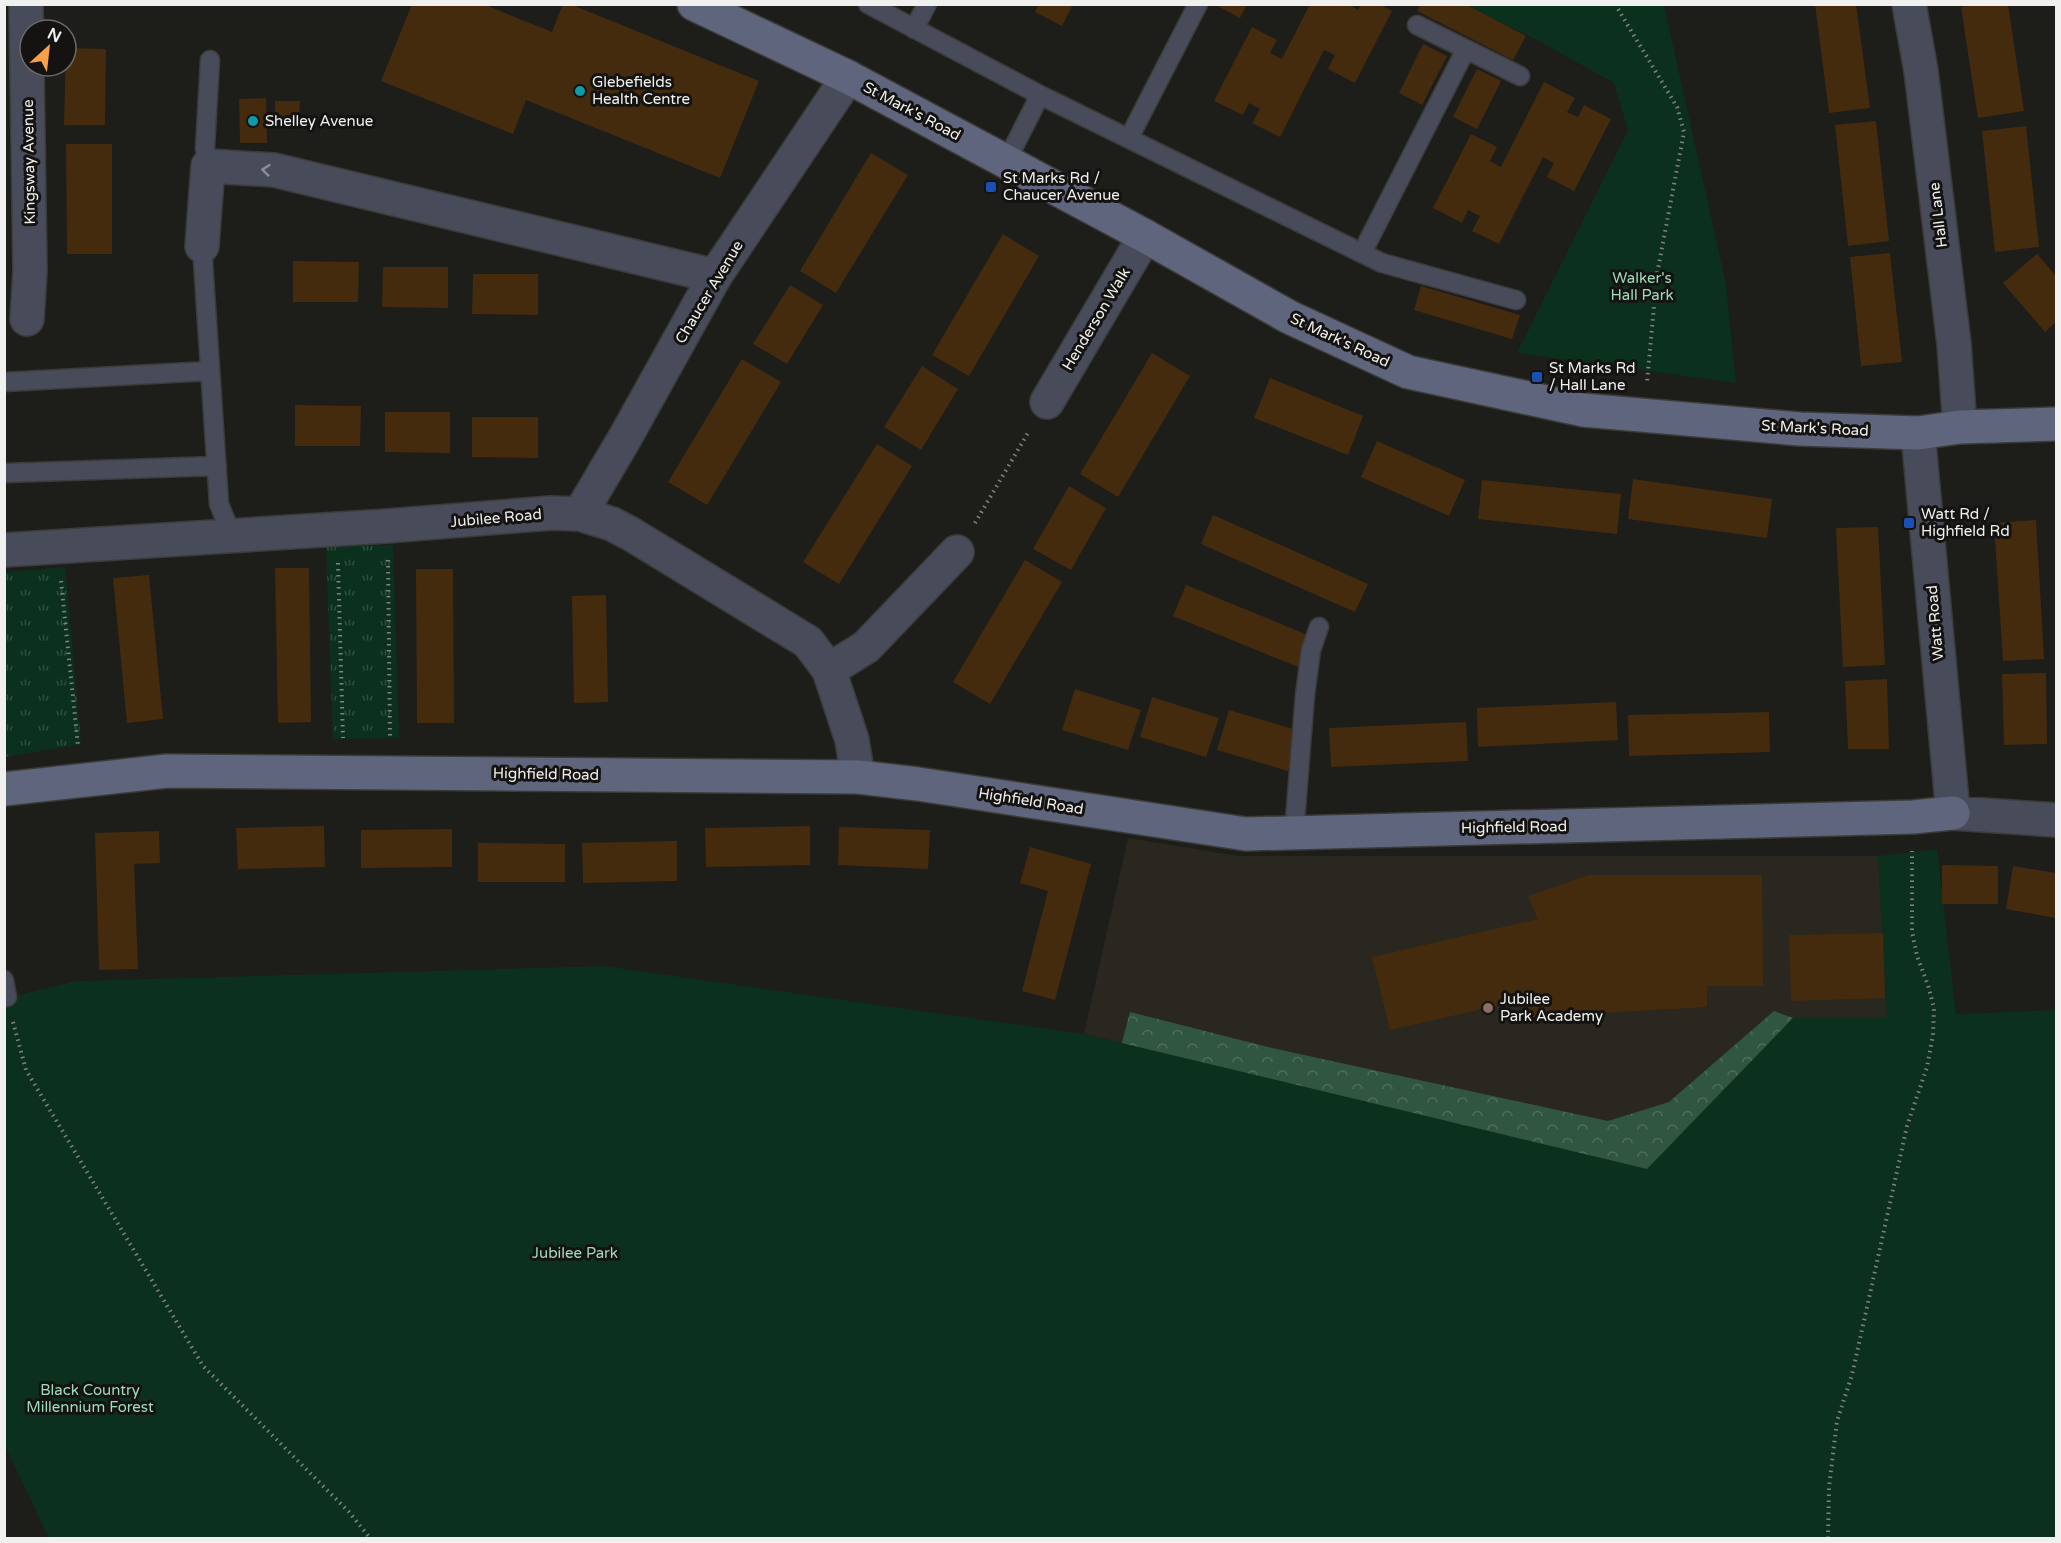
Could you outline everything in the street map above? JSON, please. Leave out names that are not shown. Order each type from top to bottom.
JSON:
[{"type":"street","name":"Kingsway Avenue","points":[[26,4],[30,271],[27,319]]},
{"type":"street","name":"St Mark's Road","points":[[694,4],[848,77],[1145,236],[1289,317],[1408,372],[1584,410],[1800,429],[1918,433],[1960,427],[2056,424]]},
{"type":"street","name":"Hall Lane","points":[[1909,4],[1921,71],[1948,296],[1960,427]]},
{"type":"street","name":"Chaucer Avenue","points":[[580,513],[626,436],[715,276],[848,77]]},
{"type":"street","points":[[202,246],[208,166],[274,171],[715,276]]},
{"type":"street","name":"Henderson Walk","points":[[1047,402],[1145,236]]},
{"type":"street","name":"Watt Road","points":[[1918,433],[1953,813]]},
{"type":"street","name":"Jubilee Road","points":[[4,550],[387,526],[551,513],[580,513],[612,524],[631,534],[808,642],[829,670],[852,740],[858,777]]},
{"type":"street","points":[[829,670],[866,647],[957,552]]},
{"type":"street","name":"Highfield Road","points":[[4,789],[167,771],[858,777],[1246,834],[1913,817],[1953,813],[2056,820]]},
{"type":"lane","points":[[868,4],[1040,95],[1382,263],[1516,300]]},
{"type":"lane","points":[[914,29],[927,4]]},
{"type":"lane","points":[[1129,138],[1198,4]]},
{"type":"lane","points":[[1417,24],[1520,76]]},
{"type":"lane","points":[[1362,253],[1466,50]]},
{"type":"lane","points":[[208,166],[205,148],[210,60]]},
{"type":"lane","points":[[1006,162],[1040,95]]},
{"type":"lane","points":[[202,246],[219,504],[232,536]]},
{"type":"lane","points":[[4,382],[210,371]]},
{"type":"lane","points":[[4,473],[216,466]]},
{"type":"lane","points":[[1294,833],[1305,695],[1311,650],[1319,627]]},
{"type":"path","points":[[1615,4],[1677,107],[1684,132],[1657,274],[1647,386]]},
{"type":"path","points":[[957,552],[1047,402]]},
{"type":"path","points":[[387,526],[391,772]]},
{"type":"path","points":[[338,529],[344,772]]},
{"type":"path","points":[[57,547],[81,780]]},
{"type":"path","points":[[1828,1539],[1829,1487],[1837,1421],[1852,1375],[1907,1126],[1927,1067],[1933,1035],[1935,1008],[1911,932],[1913,817]]},
{"type":"path","points":[[6,989],[26,1070],[203,1366],[349,1512],[370,1539]]},
{"type":"shaded area","name":"Jubilee Park Academy","points":[[1128,838],[1239,856],[1878,856],[1887,1019],[1793,1018],[1647,1169],[1084,1034]]},
{"type":"green space","name":"Walker's Hall Park","points":[[1465,5],[1664,5],[1726,284],[1736,383],[1517,353],[1628,130],[1614,83],[1537,40]]},
{"type":"green space","points":[[393,545],[399,738],[333,739],[326,547]]},
{"type":"green space","points":[[65,567],[81,744],[5,757],[5,572]]},
{"type":"green space","name":"Jubilee Park","points":[[1937,849],[1956,1014],[2056,1010],[2056,1538],[49,1538],[5,1446],[5,998],[77,981],[604,966],[1084,1034],[1647,1169],[1793,1018],[1887,1018],[1878,856]]},
{"type":"green space","points":[[1774,1011],[1793,1018],[1804,1036],[1636,1190],[1116,1065],[1130,1012],[1272,1048],[1608,1121],[1669,1102]]},
{"type":"building","name":"Glebefields Health Centre","points":[[412,4],[483,4],[552,32],[563,4],[570,4],[759,81],[720,178],[526,100],[513,134],[381,81]]},
{"type":"building","points":[[1039,4],[1073,4],[1062,26],[1035,12]]},
{"type":"building","points":[[1214,4],[1247,4],[1240,18]]},
{"type":"building","points":[[1310,4],[1348,4],[1358,10],[1361,4],[1379,4],[1392,11],[1355,83],[1328,69],[1335,55],[1324,50],[1280,137],[1252,123],[1260,109],[1249,103],[1243,115],[1214,101],[1252,27],[1277,40],[1270,53],[1282,59]]},
{"type":"building","points":[[1421,4],[1465,4],[1526,36],[1513,60],[1417,11]]},
{"type":"building","points":[[1815,4],[1856,4],[1870,108],[1829,113]]},
{"type":"building","points":[[1975,4],[2008,4],[2024,111],[1978,118],[1961,7]]},
{"type":"building","points":[[1423,44],[1447,56],[1422,105],[1399,93]]},
{"type":"building","points":[[78,48],[106,49],[105,125],[64,125],[65,78],[78,78]]},
{"type":"building","points":[[1477,69],[1501,81],[1477,129],[1453,117]]},
{"type":"building","points":[[1544,82],[1575,98],[1567,112],[1578,117],[1584,105],[1611,119],[1574,191],[1547,177],[1554,163],[1543,157],[1499,244],[1472,231],[1480,216],[1468,210],[1462,223],[1433,208],[1471,134],[1497,147],[1490,161],[1501,167]]},
{"type":"building","name":"Shelley Avenue","points":[[266,98],[267,143],[240,143],[239,99]]},
{"type":"building","points":[[275,101],[300,101],[299,118],[275,118]]},
{"type":"building","points":[[1876,121],[1889,241],[1848,246],[1835,125]]},
{"type":"building","points":[[2026,126],[2039,247],[1995,252],[1982,131]]},
{"type":"building","points":[[66,144],[112,144],[112,254],[67,254]]},
{"type":"building","points":[[871,153],[908,175],[836,293],[800,271]]},
{"type":"building","points":[[1003,234],[1039,256],[969,376],[932,355]]},
{"type":"building","points":[[1890,253],[1902,362],[1861,366],[1850,257]]},
{"type":"building","points":[[2037,254],[2056,276],[2056,322],[2045,332],[2003,283]]},
{"type":"building","points":[[293,261],[359,262],[358,302],[293,302]]},
{"type":"building","points":[[383,267],[448,267],[448,308],[382,307]]},
{"type":"building","points":[[473,274],[538,274],[538,315],[472,314]]},
{"type":"building","points":[[790,285],[823,305],[787,364],[753,344]]},
{"type":"building","points":[[1421,286],[1520,315],[1512,339],[1414,310]]},
{"type":"building","points":[[1152,353],[1190,376],[1118,497],[1080,474]]},
{"type":"building","points":[[742,359],[781,382],[707,505],[668,482]]},
{"type":"building","points":[[922,366],[958,389],[921,450],[884,427]]},
{"type":"building","points":[[1270,378],[1363,416],[1348,455],[1254,418]]},
{"type":"building","points":[[295,405],[361,406],[360,446],[295,446]]},
{"type":"building","points":[[385,412],[450,412],[450,453],[385,452]]},
{"type":"building","points":[[472,417],[538,417],[538,458],[472,457]]},
{"type":"building","points":[[1377,441],[1465,480],[1449,516],[1361,477]]},
{"type":"building","points":[[877,444],[912,466],[839,584],[803,562]]},
{"type":"building","points":[[1633,479],[1772,499],[1767,538],[1628,519]]},
{"type":"building","points":[[1482,480],[1621,494],[1617,534],[1478,519]]},
{"type":"building","points":[[1069,486],[1106,508],[1071,570],[1033,549]]},
{"type":"building","points":[[1213,515],[1368,584],[1355,612],[1201,544]]},
{"type":"building","points":[[2036,520],[2044,659],[2003,661],[1994,523]]},
{"type":"building","points":[[1878,527],[1885,665],[1843,667],[1836,528]]},
{"type":"building","points":[[1025,560],[1062,582],[990,704],[953,682]]},
{"type":"building","points":[[275,568],[309,568],[311,722],[278,723]]},
{"type":"building","points":[[416,569],[453,569],[454,723],[417,723]]},
{"type":"building","points":[[149,575],[163,719],[127,723],[113,578]]},
{"type":"building","points":[[1186,585],[1310,636],[1298,667],[1173,616]]},
{"type":"building","points":[[606,595],[608,702],[574,703],[572,596]]},
{"type":"building","points":[[2046,673],[2047,744],[2004,745],[2002,674]]},
{"type":"building","points":[[1887,679],[1889,749],[1848,749],[1845,681]]},
{"type":"building","points":[[1075,689],[1141,710],[1128,750],[1062,730]]},
{"type":"building","points":[[1152,697],[1219,718],[1206,757],[1140,737]]},
{"type":"building","points":[[1616,702],[1618,740],[1478,747],[1477,708]]},
{"type":"building","points":[[1229,710],[1300,731],[1288,771],[1217,750]]},
{"type":"building","points":[[1769,712],[1770,752],[1629,756],[1628,715]]},
{"type":"building","points":[[1466,722],[1468,761],[1331,767],[1329,728]]},
{"type":"building","points":[[324,826],[325,867],[238,869],[236,828]]},
{"type":"building","points":[[810,826],[810,865],[706,867],[705,828]]},
{"type":"building","points":[[839,827],[930,830],[928,869],[838,865]]},
{"type":"building","points":[[452,829],[452,867],[361,868],[361,830]]},
{"type":"building","points":[[159,831],[160,863],[134,864],[138,969],[99,970],[95,833]]},
{"type":"building","points":[[677,841],[677,881],[583,883],[582,843]]},
{"type":"building","points":[[478,843],[565,844],[565,882],[478,882]]},
{"type":"building","points":[[1030,847],[1091,864],[1055,1000],[1022,991],[1048,891],[1020,883]]},
{"type":"building","points":[[1942,865],[1998,866],[1998,904],[1942,904]]},
{"type":"building","points":[[2013,866],[2056,873],[2056,918],[2006,909]]},
{"type":"building","points":[[1588,875],[1762,875],[1763,986],[1707,986],[1707,1007],[1519,1018],[1527,999],[1390,1030],[1372,957],[1538,919],[1528,896]]},
{"type":"building","points":[[1883,933],[1885,998],[1791,1001],[1789,935]]},
{"type":"place","name":"Glebefields Health Centre","points":[[580,91]]},
{"type":"place","name":"Shelley Avenue","points":[[253,121]]},
{"type":"place","name":"St Marks Rd / Chaucer Avenue","points":[[991,187]]},
{"type":"place","name":"St Marks Rd / Hall Lane","points":[[1537,377]]},
{"type":"place","name":"Watt Rd / Highfield Rd","points":[[1909,523]]},
{"type":"place","name":"Jubilee Park Academy","points":[[1488,1008]]},
{"type":"park label","name":"Black Country Millennium Forest","points":[[90,1398]]}]
